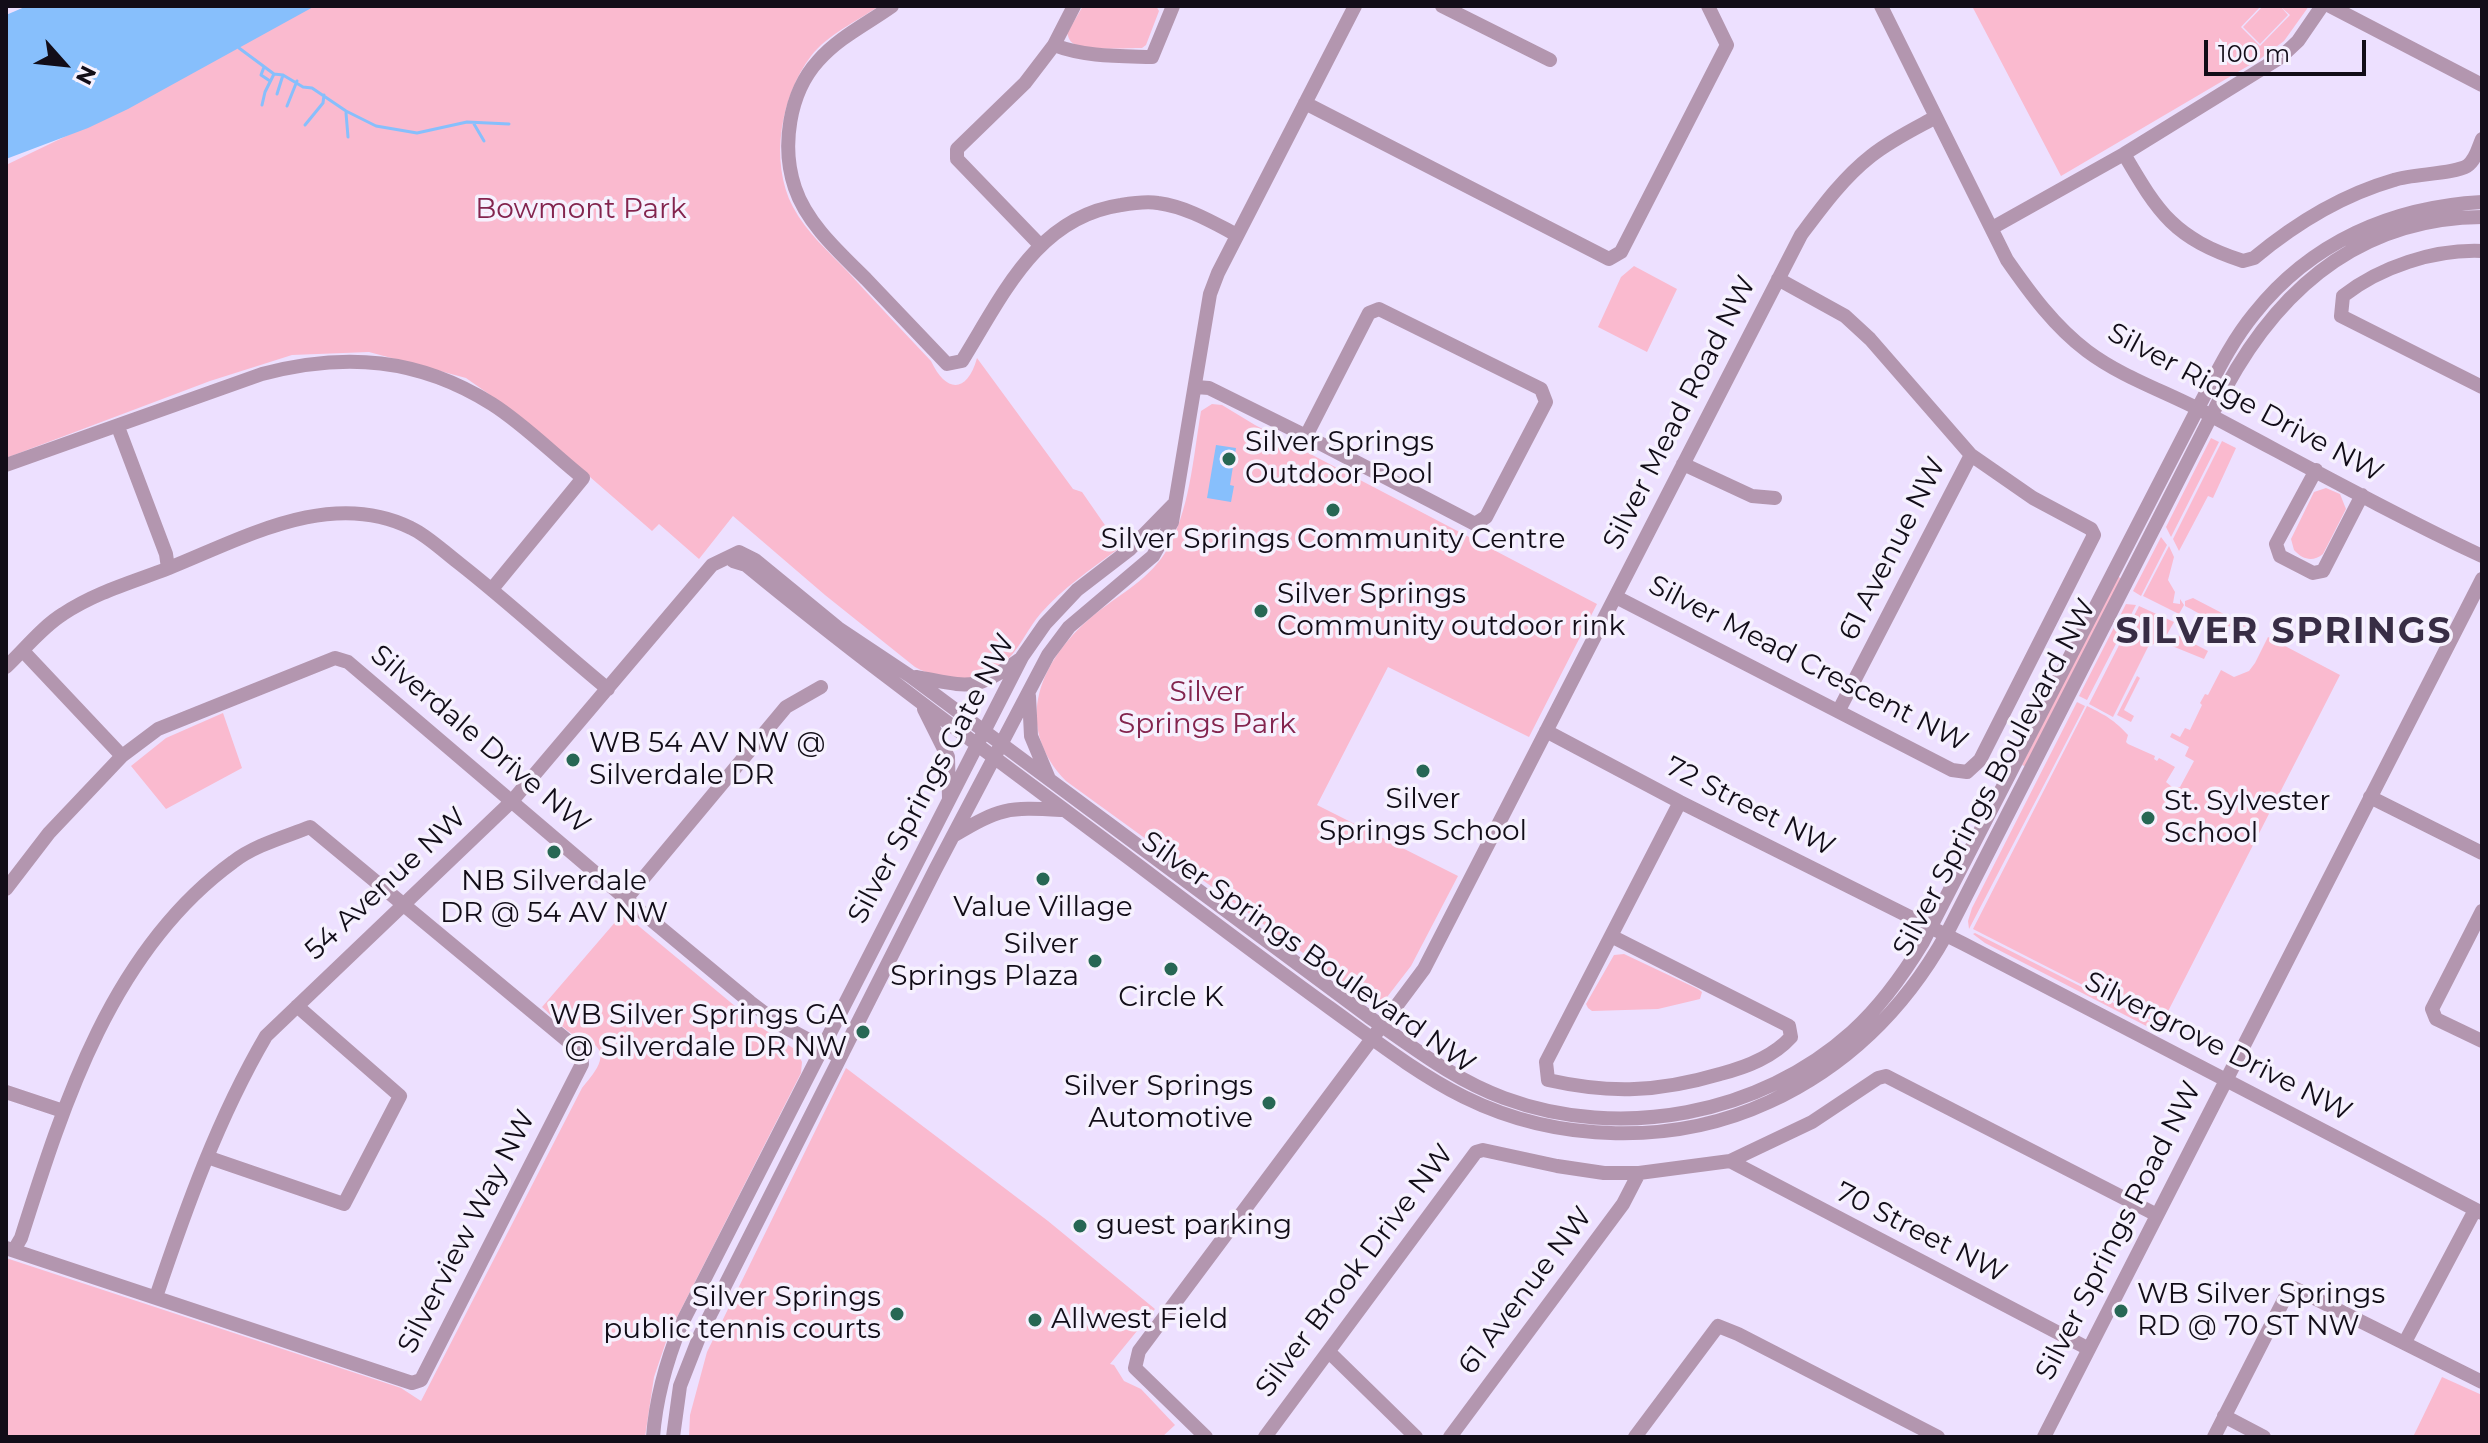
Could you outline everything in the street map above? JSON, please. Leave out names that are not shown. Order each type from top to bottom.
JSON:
[{"type":"street","points":[[892,6],[837,42],[815,64],[797,95],[789,127],[789,160],[795,190],[820,232],[947,364],[962,361],[1039,244],[1067,222],[1100,208],[1157,202],[1188,211],[1237,235]]},
{"type":"street","points":[[1039,244],[957,159],[957,149],[1025,83],[1054,45],[1074,6]]},
{"type":"street","points":[[1054,45],[1095,55],[1152,57],[1173,6]]},
{"type":"street","points":[[1173,505],[1196,387],[1206,307],[1218,273],[1355,6]]},
{"type":"street","points":[[1442,6],[1550,60]]},
{"type":"street","points":[[1305,103],[1609,259],[1621,252],[1727,45],[1708,6]]},
{"type":"street","name":"Silver Ridge Drive NW","points":[[1881,6],[2007,260],[2031,295],[2087,350],[2115,369],[2198,408],[2482,556]]},
{"type":"street","points":[[1992,228],[2124,154],[2281,57],[2298,41],[2322,6]]},
{"type":"street","points":[[2330,6],[2482,85]]},
{"type":"street","name":"Silver Mead Road NW","points":[[1206,1437],[1135,1368],[1139,1351],[1424,969],[1801,235],[1835,191],[1870,157],[1936,117]]},
{"type":"street","points":[[2124,154],[2164,217],[2205,245],[2243,261],[2254,258],[2315,214],[2357,192],[2397,179],[2465,167],[2474,160],[2482,139]]},
{"type":"street","name":"Silver Springs Boulevard NW","points":[[726,557],[746,565],[922,706],[1063,810],[1378,1032],[1445,1070],[1522,1104],[1595,1118],[1630,1119],[1687,1113],[1763,1089],[1800,1070],[1834,1047],[1893,988],[1931,927],[2198,408],[2235,340],[2253,314],[2304,263],[2349,235],[2376,222],[2418,210],[2482,202]]},
{"type":"street","name":"Silver Springs Boulevard NW","points":[[726,557],[739,552],[755,560],[838,628],[910,676],[1049,780],[1449,1088],[1507,1115],[1588,1132],[1658,1132],[1688,1128],[1751,1111],[1799,1088],[1836,1064],[1870,1036],[1903,1000],[1946,935],[2255,337],[2286,300],[2319,270],[2372,240],[2410,227],[2460,217],[2482,217]]},
{"type":"street","points":[[2482,251],[2407,263],[2363,281],[2343,296],[2341,316],[2482,387]]},
{"type":"street","name":"Silver Mead Crescent NW","points":[[1616,597],[1952,770],[1967,772],[1980,760],[2094,535],[2091,529],[2033,498],[1971,455],[1845,316],[1778,279]]},
{"type":"street","points":[[1196,387],[1209,388],[1475,524],[1486,517],[1546,402],[1541,389],[1379,309],[1369,313],[1306,436]]},
{"type":"street","points":[[6,465],[262,374],[301,364],[366,361],[402,366],[451,384],[493,405],[583,478],[492,589]]},
{"type":"street","points":[[118,427],[166,554],[168,568]]},
{"type":"street","name":"61 Avenue NW","points":[[1839,710],[1971,455]]},
{"type":"street","points":[[1683,464],[1752,496],[1775,498]]},
{"type":"street","points":[[2316,470],[2276,544],[2280,556],[2291,562],[2313,573],[2323,571],[2362,495]]},
{"type":"street","name":"Silver Springs Gate NW","points":[[653,1437],[657,1397],[666,1361],[681,1325],[1022,657],[1062,605],[1129,550],[1173,505]]},
{"type":"street","name":"Silver Springs Gate NW","points":[[673,1437],[680,1386],[700,1335],[1048,655],[1069,627],[1153,556],[1172,522],[1173,505]]},
{"type":"street","points":[[6,667],[60,615],[92,596],[296,519],[354,512],[385,517],[414,529],[492,589],[608,689]]},
{"type":"street","name":"54 Avenue NW","points":[[156,1297],[207,1157],[243,1075],[266,1036],[512,801],[712,565],[726,557]]},
{"type":"street","name":"Silver Springs Road NW","points":[[2044,1437],[2482,579]]},
{"type":"street","points":[[23,651],[122,756]]},
{"type":"street","points":[[910,676],[946,684],[974,684],[991,679],[1022,657]]},
{"type":"street","name":"Silverdale Drive NW","points":[[6,889],[49,833],[122,756],[158,729],[335,658],[348,662],[626,899],[779,1024],[840,1057]]},
{"type":"street","points":[[626,899],[786,707],[821,687]]},
{"type":"street","points":[[1029,691],[1031,736],[1049,780]]},
{"type":"street","points":[[922,706],[948,757],[950,800]]},
{"type":"street","name":"72 Street NW","points":[[1546,731],[1680,802],[1931,927]]},
{"type":"street","points":[[2370,797],[2482,853]]},
{"type":"street","points":[[1611,936],[1789,1026],[1791,1037],[1779,1050],[1748,1065],[1682,1086],[1635,1091],[1585,1088],[1548,1080],[1546,1062],[1680,802]]},
{"type":"street","points":[[953,837],[985,817],[1009,809],[1063,810]]},
{"type":"street","points":[[10,1249],[21,1238],[63,1111],[103,1022],[135,963],[179,908],[234,861],[269,842],[310,827],[402,904]]},
{"type":"street","name":"Silverview Way NW","points":[[10,1249],[412,1383],[421,1380],[582,1064],[581,1052],[402,904]]},
{"type":"street","points":[[2482,911],[2432,1009],[2436,1019],[2482,1041]]},
{"type":"street","name":"Silvergrove Drive NW","points":[[1931,927],[2479,1212]]},
{"type":"street","points":[[207,1157],[344,1204],[400,1096],[297,1006]]},
{"type":"street","name":"Silver Brook Drive NW","points":[[1265,1437],[1476,1152],[1483,1150],[1604,1173],[1639,1173],[1730,1161],[1812,1122],[1878,1078],[1886,1076],[2157,1215]]},
{"type":"street","points":[[6,1092],[63,1111]]},
{"type":"street","name":"70 Street NW","points":[[1730,1161],[2089,1349]]},
{"type":"street","name":"61 Avenue NW","points":[[1450,1437],[1623,1204],[1639,1173]]},
{"type":"street","points":[[2405,1342],[2479,1212]]},
{"type":"street","points":[[2214,1437],[2289,1290],[2299,1289],[2482,1382]]},
{"type":"street","points":[[1635,1437],[1718,1326],[1938,1437]]},
{"type":"street","points":[[1329,1352],[1416,1437]]},
{"type":"street","points":[[2224,1416],[2264,1437]]},
{"type":"green space","name":"Bowmont Park","points":[[308,6],[879,6],[818,48],[792,90],[780,150],[781,170],[793,207],[811,233],[931,361],[943,379],[950,384],[962,383],[973,370],[977,358],[1073,489],[1082,492],[1116,541],[1113,543],[1118,549],[1050,604],[1013,654],[998,667],[963,679],[939,676],[915,667],[733,516],[699,559],[659,524],[652,531],[520,416],[466,378],[369,352],[292,355],[210,381],[6,458],[6,165],[137,102]]},
{"type":"green space","points":[[1083,6],[1156,6],[1159,11],[1142,48],[1097,48],[1074,44],[1067,33]]},
{"type":"green space","points":[[1972,6],[2261,6],[2241,27],[2260,46],[2290,15],[2281,7],[2288,15],[2260,44],[2243,27],[2263,6],[2309,6],[2284,41],[2260,59],[2061,176]]},
{"type":"green space","points":[[1634,266],[1677,289],[1647,352],[1598,327],[1621,277]]},
{"type":"green space","name":"Silver Springs Park","points":[[1212,404],[1222,405],[1597,604],[1529,737],[1388,667],[1317,805],[1458,876],[1411,966],[1384,1001],[1372,1003],[1066,781],[1050,761],[1041,740],[1037,719],[1038,698],[1055,658],[1087,621],[1139,582],[1165,553],[1185,502],[1201,411]]},
{"type":"green space","points":[[2211,438],[2219,442],[2171,537],[2166,527]]},
{"type":"green space","points":[[2222,441],[2236,448],[2213,498],[2208,496],[2179,551],[2173,539]]},
{"type":"green space","points":[[2326,488],[2340,494],[2346,509],[2323,554],[2312,559],[2304,558],[2294,550],[2291,539],[2314,492]]},
{"type":"green space","points":[[2161,537],[2167,545],[2141,596],[2133,591]]},
{"type":"green space","points":[[2169,546],[2174,557],[2168,580],[2175,592],[2173,603],[2180,604],[2180,599],[2184,605],[2179,614],[2143,596]]},
{"type":"green space","points":[[2117,576],[2122,579],[2027,767],[2022,765]]},
{"type":"green space","points":[[2193,598],[2247,626],[2223,625],[2185,606],[2185,601]]},
{"type":"green space","points":[[2126,604],[2136,605],[2087,700],[2079,696]]},
{"type":"green space","points":[[2139,606],[2174,622],[2165,638],[2148,647],[2113,717],[2089,704]]},
{"type":"green space","points":[[2177,635],[2208,651],[2204,659],[2172,646]]},
{"type":"green space","name":"St. Sylvester School","points":[[2268,637],[2340,675],[2161,1025],[1973,929],[2087,706],[2128,735],[2128,744],[2155,756],[2157,761],[2159,758],[2175,767],[2166,782],[2172,787],[2180,787],[2194,761],[2185,756],[2189,747],[2170,737],[2172,733],[2180,737],[2185,728],[2190,730],[2202,705],[2200,703],[2205,694],[2208,695],[2221,670],[2234,677],[2249,671]]},
{"type":"green space","points":[[2137,676],[2140,678],[2124,710],[2134,716],[2131,722],[2117,715]]},
{"type":"green space","points":[[2077,702],[2085,706],[1969,929],[1972,908]]},
{"type":"green space","points":[[223,713],[242,768],[166,809],[131,766],[166,738]]},
{"type":"green space","points":[[623,913],[759,1026],[796,1050],[802,1062],[801,1073],[669,1333],[654,1377],[645,1437],[6,1437],[6,1258],[401,1388],[421,1401],[582,1088],[599,1064],[600,1052],[596,1046],[572,1034],[542,1007]]},
{"type":"green space","points":[[1975,933],[2158,1028],[2154,1030],[1985,943]]},
{"type":"green space","points":[[1624,954],[1698,989],[1702,992],[1700,999],[1658,1009],[1592,1011],[1586,1004],[1614,955]]},
{"type":"green space","points":[[846,1068],[1048,1221],[1155,1309],[1110,1364],[1114,1365],[1124,1381],[1141,1389],[1175,1425],[1162,1437],[689,1437],[690,1415],[707,1352]]},
{"type":"green space","points":[[2442,1377],[2482,1395],[2482,1437],[2413,1437]]},
{"type":"water","points":[[27,6],[315,6],[128,109],[88,128],[6,159],[6,15]]},
{"type":"water","points":[[1216,445],[1236,448],[1230,485],[1234,486],[1231,502],[1207,498]]},
{"type":"waterway","points":[[239,48],[274,74],[312,88],[346,111],[376,126],[417,133],[467,122],[509,124]]},
{"type":"waterway","points":[[264,67],[261,75],[270,81]]},
{"type":"waterway","points":[[262,105],[274,74]]},
{"type":"waterway","points":[[277,94],[283,75]]},
{"type":"waterway","points":[[287,106],[297,81]]},
{"type":"waterway","points":[[305,125],[323,103],[324,95]]},
{"type":"waterway","points":[[346,113],[348,137]]},
{"type":"waterway","points":[[474,124],[484,141]]},
{"type":"place","name":"Silver Springs Outdoor Pool","points":[[1229,459]]},
{"type":"place","name":"Silver Springs Community Centre","points":[[1333,510]]},
{"type":"place","name":"Silver Springs Community outdoor rink","points":[[1261,611]]},
{"type":"place","name":"WB 54 AV NW @ Silverdale DR","points":[[573,760]]},
{"type":"place","name":"Silver Springs School","points":[[1423,771]]},
{"type":"place","name":"St. Sylvester School","points":[[2148,818]]},
{"type":"place","name":"NB Silverdale DR @ 54 AV NW","points":[[554,852]]},
{"type":"place","name":"Value Village","points":[[1043,879]]},
{"type":"place","name":"Silver Springs Plaza","points":[[1095,961]]},
{"type":"place","name":"Circle K","points":[[1171,969]]},
{"type":"place","name":"WB Silver Springs GA @ Silverdale DR NW","points":[[863,1032]]},
{"type":"place","name":"Silver Springs Automotive","points":[[1269,1103]]},
{"type":"place","name":"guest parking","points":[[1080,1226]]},
{"type":"place","name":"WB Silver Springs RD @ 70 ST NW","points":[[2121,1311]]},
{"type":"place","name":"Silver Springs public tennis courts","points":[[897,1314]]},
{"type":"place","name":"Allwest Field","points":[[1035,1320]]},
{"type":"district","name":"SILVER SPRINGS","points":[[2284,632]]}]
